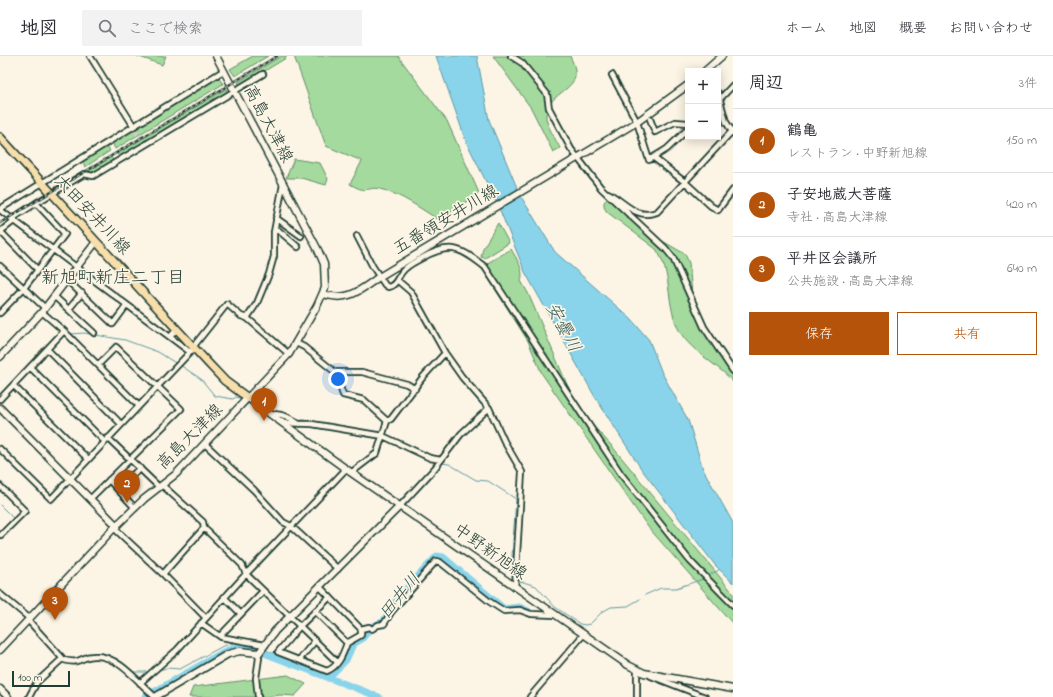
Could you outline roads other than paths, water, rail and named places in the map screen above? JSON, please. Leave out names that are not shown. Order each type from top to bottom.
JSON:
[{"type":"main road","name":"高島大津線","points":[[216,56],[222,71],[234,90],[324,264],[325,280],[323,294]]},
{"type":"main road","points":[[712,68],[722,56]]},
{"type":"main road","name":"五番領安井川線","points":[[323,294],[335,298],[346,297],[356,293],[379,277],[637,122],[685,87]]},
{"type":"main road","name":"太田安井川線","points":[[0,137],[177,329],[193,349],[225,381],[248,398]]},
{"type":"main road","points":[[0,357],[43,310],[96,242]]},
{"type":"main road","points":[[248,398],[288,354],[296,343],[323,294]]},
{"type":"main road","name":"高島大津線","points":[[0,650],[115,527],[176,474],[248,398]]},
{"type":"main road","name":"中野新旭線","points":[[248,398],[346,469],[555,615],[641,671],[733,689]]},
{"type":"main road","points":[[0,408],[90,499],[115,527]]},
{"type":"main road","points":[[153,695],[228,654],[240,651],[258,654],[275,631],[400,506]]},
{"type":"main road","points":[[0,689],[8,697]]},
{"type":"street","points":[[90,56],[135,131]]},
{"type":"street","points":[[511,56],[522,64],[547,94],[549,108],[577,158],[604,191],[665,248],[673,258],[704,327],[733,371]]},
{"type":"street","points":[[193,349],[170,337],[0,209],[222,71]]},
{"type":"street","points":[[38,270],[0,231],[14,219],[52,193],[84,174],[93,176],[145,142],[263,74]]},
{"type":"street","points":[[612,75],[637,122],[649,160],[667,149],[685,132]]},
{"type":"street","points":[[721,98],[733,85]]},
{"type":"street","points":[[604,191],[641,214],[650,215],[657,212],[686,183],[733,131],[726,122],[720,104]]},
{"type":"street","points":[[650,119],[655,132],[675,122],[685,123]]},
{"type":"street","points":[[654,158],[686,183],[711,206],[718,210],[733,190]]},
{"type":"street","points":[[247,318],[257,302],[269,274],[274,256],[274,232],[283,184]]},
{"type":"street","points":[[0,313],[24,288],[65,234],[36,203]]},
{"type":"street","points":[[276,218],[302,236]]},
{"type":"street","points":[[274,232],[278,230],[298,247]]},
{"type":"street","points":[[357,236],[379,277],[388,287],[398,280],[402,272],[409,265],[430,254],[452,247],[467,253],[485,267],[621,474],[690,561],[733,605]]},
{"type":"street","points":[[0,266],[24,288],[43,310],[139,406]]},
{"type":"street","points":[[67,280],[113,324],[127,305]]},
{"type":"street","points":[[398,280],[411,292],[445,353],[462,377],[489,408],[504,441],[522,472],[515,552],[515,587]]},
{"type":"street","points":[[69,309],[82,293]]},
{"type":"street","points":[[54,296],[94,333]]},
{"type":"street","points":[[0,449],[51,499],[193,349],[227,304],[241,316],[247,318],[288,354]]},
{"type":"street","points":[[170,337],[177,329]]},
{"type":"street","points":[[0,399],[64,331]]},
{"type":"street","points":[[296,343],[304,347],[335,372],[343,394],[364,400],[387,421]]},
{"type":"street","points":[[90,499],[181,409],[116,347],[98,365]]},
{"type":"street","points":[[47,349],[122,424]]},
{"type":"street","points":[[352,472],[377,453],[387,421],[391,419],[431,367],[445,353]]},
{"type":"street","points":[[30,367],[106,440],[140,468],[151,481],[161,486],[203,522],[204,528],[242,565],[246,574],[337,662]]},
{"type":"street","points":[[335,372],[362,372],[407,384],[415,389]]},
{"type":"street","points":[[13,385],[88,459]]},
{"type":"street","points":[[400,506],[461,434],[489,408]]},
{"type":"street","points":[[271,415],[276,414],[288,417],[299,424]]},
{"type":"street","points":[[282,423],[383,436],[430,458],[440,460]]},
{"type":"street","points":[[204,444],[254,490],[283,522],[291,526],[338,569]]},
{"type":"street","points":[[118,489],[140,468]]},
{"type":"street","points":[[140,683],[177,650],[205,617],[346,469]]},
{"type":"street","points":[[109,480],[136,508]]},
{"type":"street","points":[[0,486],[25,511],[0,535]]},
{"type":"street","points":[[115,527],[205,617]]},
{"type":"street","points":[[163,574],[204,528]]},
{"type":"street","points":[[361,629],[369,627],[372,630],[378,625],[384,624],[392,611],[436,561],[440,562],[490,602],[504,611],[520,610],[531,614],[555,615]]},
{"type":"street","points":[[320,587],[361,629]]},
{"type":"street","points":[[220,636],[263,591]]},
{"type":"street","points":[[0,594],[29,619],[62,659],[74,662],[92,656],[108,657],[153,695]]},
{"type":"street","points":[[224,597],[241,614]]},
{"type":"street","points":[[330,597],[300,626],[278,652],[327,671],[343,657],[347,643],[361,634],[361,629]]},
{"type":"street","points":[[315,611],[347,643]]},
{"type":"street","points":[[201,623],[220,636],[232,640],[251,641],[265,645]]},
{"type":"street","points":[[530,697],[584,634]]},
{"type":"street","points":[[299,660],[315,641]]},
{"type":"street","points":[[258,654],[259,658],[256,678],[258,697]]},
{"type":"street","points":[[29,697],[37,682],[62,659]]},
{"type":"street","points":[[637,697],[641,671],[705,697]]},
{"type":"water","name":"安曇川","points":[[436,56],[477,56],[489,120],[520,195],[555,252],[631,319],[649,340],[662,373],[688,420],[703,469],[733,523],[733,583],[715,565],[642,470],[595,397],[525,272],[499,208],[466,141]]},
{"type":"waterway","points":[[0,270],[19,287]]},
{"type":"waterway","points":[[25,293],[40,307]]},
{"type":"waterway","points":[[56,321],[71,334],[84,333],[125,340],[158,352],[177,364]]},
{"type":"waterway","points":[[180,365],[201,379],[215,396],[233,399],[236,397],[242,399]]},
{"type":"waterway","points":[[310,426],[366,435]]},
{"type":"waterway","points":[[442,463],[449,464],[476,480],[488,481],[516,499],[512,555],[514,578]]},
{"type":"waterway","points":[[0,505],[14,519]]},
{"type":"waterway","name":"田井川","points":[[328,678],[346,660],[353,644],[362,639],[371,627],[383,622],[398,598],[437,556],[443,557],[504,609],[519,607],[528,611]]},
{"type":"waterway","points":[[709,575],[719,570]]},
{"type":"waterway","points":[[645,595],[661,588],[676,588],[703,579]]},
{"type":"waterway","points":[[517,580],[536,586],[555,607],[580,624],[585,625],[590,624],[602,612],[611,607],[628,606],[640,599]]},
{"type":"waterway","points":[[35,624],[41,631]]},
{"type":"waterway","points":[[158,670],[167,668],[180,669],[223,646],[237,642]]},
{"type":"waterway","name":"田井川","points":[[145,697],[225,651],[237,647],[251,648],[379,697]]},
{"type":"waterway","name":"田井川","points":[[266,650],[276,654]]},
{"type":"waterway","points":[[86,655],[90,653],[104,653],[112,656],[119,662]]},
{"type":"waterway","points":[[131,672],[150,672]]},
{"type":"waterway","name":"田井川","points":[[326,673],[331,675]]},
{"type":"tunnel","points":[[135,131],[144,140]]},
{"type":"railway","points":[[0,223],[277,56]]},
{"type":"place","name":"鶴亀","points":[[264,421]]},
{"type":"place","name":"子安地蔵大菩薩","points":[[127,503]]},
{"type":"place","name":"平井区会議所","points":[[55,620]]},
{"type":"district","name":"新旭町新庄二丁目","points":[[113,279]]}]
